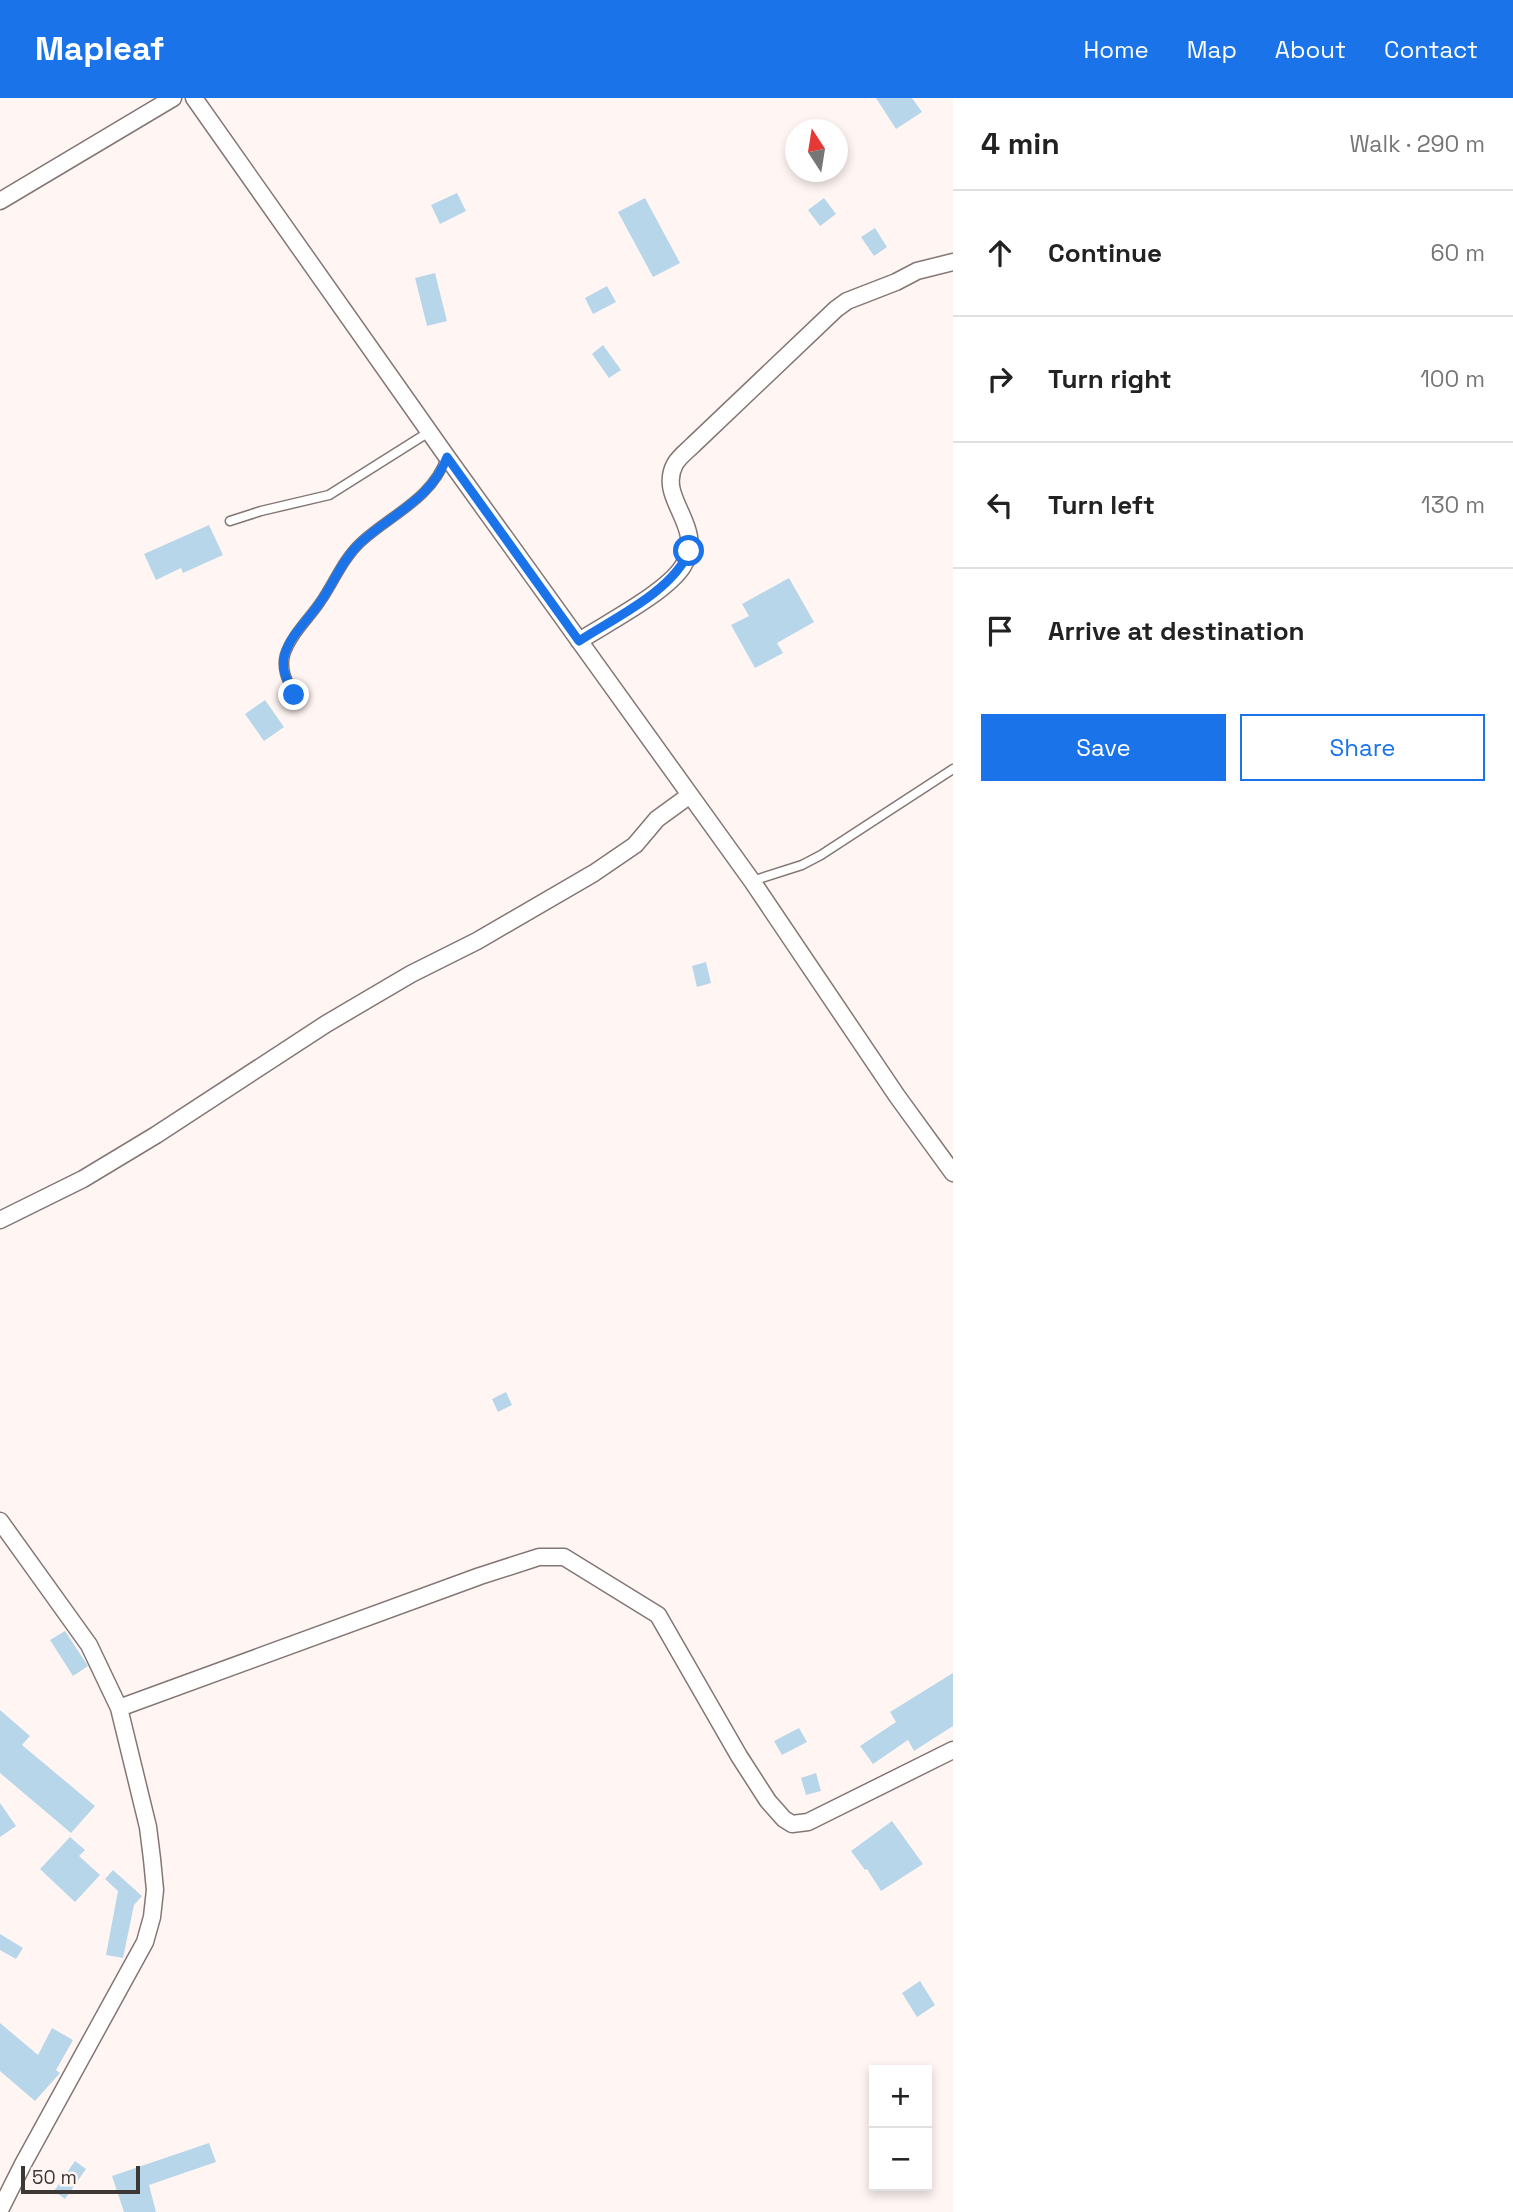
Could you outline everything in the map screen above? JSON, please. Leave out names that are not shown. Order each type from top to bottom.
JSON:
[{"type":"street","points":[[0,201],[173,98]]},
{"type":"street","points":[[194,98],[429,432],[752,881],[897,1096],[953,1173]]},
{"type":"street","points":[[579,641],[660,589],[683,565],[689,551],[690,533],[669,485],[675,463],[847,301],[917,271],[953,262]]},
{"type":"street","points":[[0,1220],[83,1179],[337,1018],[584,879],[635,845],[657,819],[690,795]]},
{"type":"street","points":[[0,1521],[89,1645],[118,1708],[148,1827],[155,1890],[152,1917],[145,1942],[0,2210]]},
{"type":"street","points":[[118,1708],[480,1576],[540,1557],[564,1557],[658,1615],[739,1756],[768,1801],[792,1824],[808,1822],[953,1750]]},
{"type":"lane","points":[[230,522],[261,511],[329,495],[429,432]]},
{"type":"lane","points":[[294,695],[285,678],[284,664],[285,654],[293,638],[357,546],[433,485],[447,457]]},
{"type":"lane","points":[[752,881],[821,855],[953,769]]},
{"type":"building","points":[[876,98],[912,98],[922,112],[896,129]]},
{"type":"building","points":[[457,193],[466,211],[440,224],[431,205]]},
{"type":"building","points":[[645,198],[680,263],[653,277],[618,212]]},
{"type":"building","points":[[824,198],[836,214],[820,226],[808,210]]},
{"type":"building","points":[[875,228],[887,247],[874,256],[861,237]]},
{"type":"building","points":[[435,273],[447,321],[427,326],[415,278]]},
{"type":"building","points":[[607,286],[616,302],[593,314],[585,298]]},
{"type":"building","points":[[603,345],[621,370],[609,378],[592,354]]},
{"type":"building","points":[[209,525],[223,555],[183,573],[181,568],[156,580],[144,554]]},
{"type":"building","points":[[789,578],[814,622],[777,643],[783,653],[755,668],[731,625],[749,616],[742,604]]},
{"type":"building","points":[[265,700],[284,727],[264,741],[245,714]]},
{"type":"building","points":[[706,962],[711,983],[697,987],[692,966]]},
{"type":"building","points":[[506,1392],[512,1405],[498,1412],[492,1399]]},
{"type":"building","points":[[65,1631],[88,1666],[73,1676],[50,1640]]},
{"type":"building","points":[[953,1673],[953,1726],[914,1751],[908,1740],[873,1764],[860,1746],[896,1722],[890,1712]]},
{"type":"building","points":[[0,1710],[30,1736],[22,1745],[95,1806],[71,1833],[0,1773]]},
{"type":"building","points":[[799,1728],[807,1742],[782,1755],[774,1741]]},
{"type":"building","points":[[816,1773],[821,1791],[806,1795],[801,1778]]},
{"type":"building","points":[[0,1803],[16,1826],[0,1837]]},
{"type":"building","points":[[892,1821],[923,1864],[881,1891],[851,1851]]},
{"type":"building","points":[[70,1837],[85,1850],[79,1856],[100,1875],[75,1902],[40,1869]]},
{"type":"building","points":[[113,1870],[142,1896],[134,1905],[123,1958],[106,1955],[118,1891],[105,1879]]},
{"type":"building","points":[[0,1934],[23,1948],[16,1959],[0,1950]]},
{"type":"building","points":[[920,1981],[935,2005],[917,2017],[902,1993]]},
{"type":"building","points":[[0,2023],[38,2055],[52,2028],[73,2040],[56,2070],[60,2073],[35,2101],[0,2071]]},
{"type":"building","points":[[209,2143],[216,2162],[149,2185],[156,2212],[124,2212],[112,2176]]},
{"type":"building","points":[[75,2161],[86,2169],[65,2199],[54,2191]]},
{"type":"route","points":[[294,695],[285,678],[284,664],[285,654],[293,638],[357,546],[433,485],[447,457],[579,641],[660,589],[674,577],[689,551]]}]
